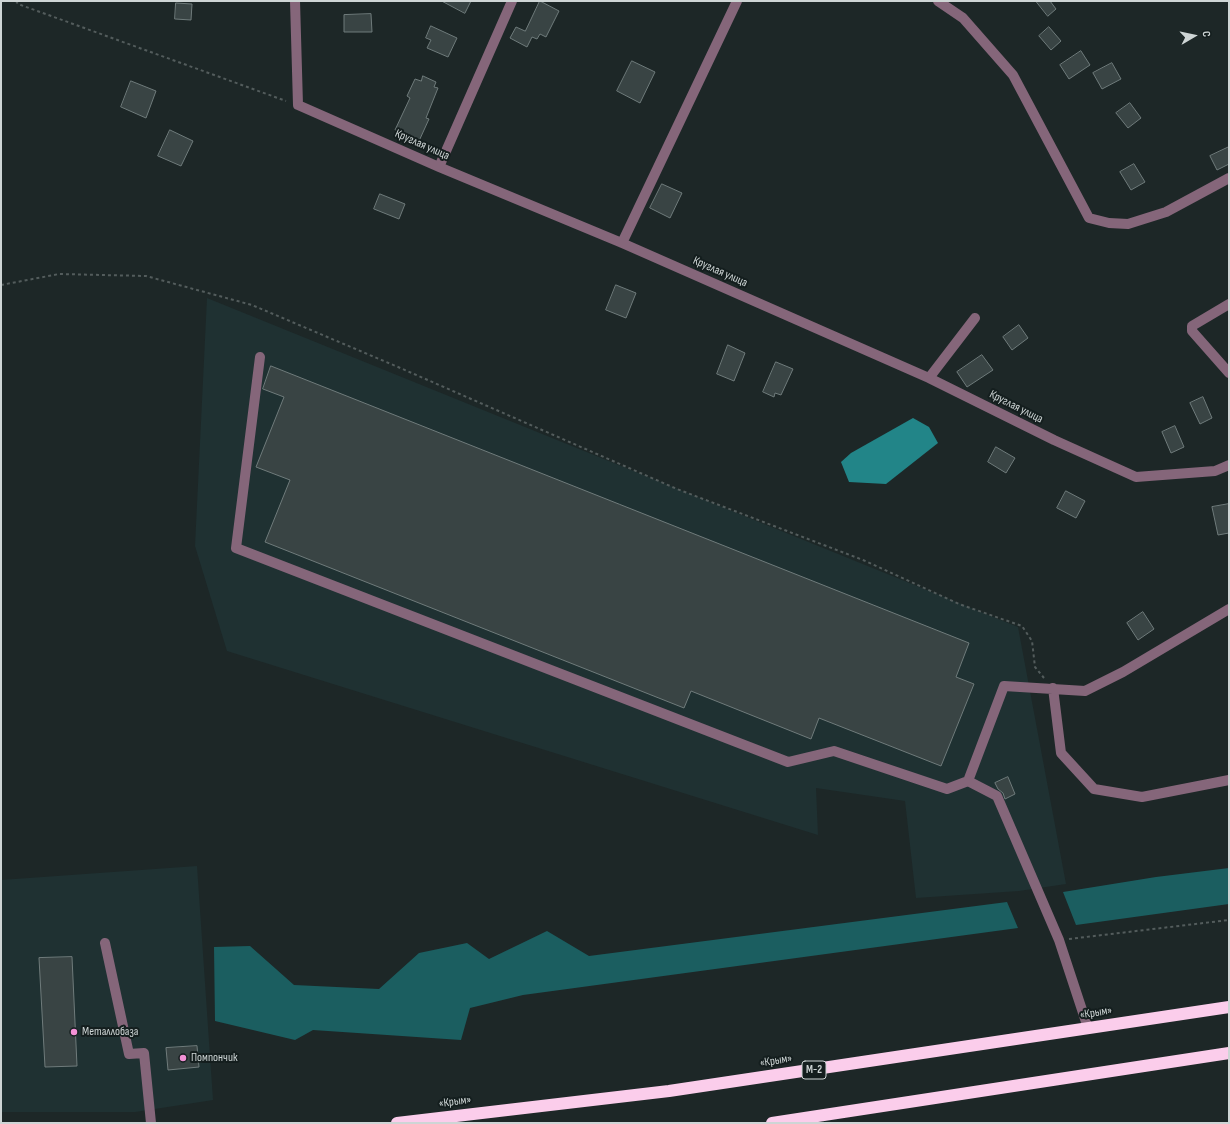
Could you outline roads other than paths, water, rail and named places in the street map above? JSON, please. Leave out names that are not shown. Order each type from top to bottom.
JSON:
[{"type":"highway","name":"«Крым»","points":[[397,1123],[669,1091],[1229,1007]]},
{"type":"highway","points":[[772,1123],[1229,1053]]},
{"type":"street","name":"Круглая улица","points":[[296,1],[298,105],[439,168],[622,243],[929,378],[1054,440],[1136,476],[1215,471],[1229,465]]},
{"type":"street","points":[[439,168],[512,1]]},
{"type":"street","points":[[622,243],[737,1]]},
{"type":"street","points":[[938,1],[962,18],[1013,75],[1089,218],[1109,223],[1128,224],[1166,212],[1229,178]]},
{"type":"street","points":[[1229,304],[1192,326],[1192,331],[1229,373]]},
{"type":"street","points":[[929,378],[975,318]]},
{"type":"street","points":[[260,357],[236,548],[788,762],[834,751],[947,789],[968,780],[1004,686],[1084,691],[1123,672],[1229,609]]},
{"type":"street","points":[[1052,688],[1061,753],[1094,789],[1142,797],[1229,780]]},
{"type":"street","points":[[968,780],[997,796],[1059,940],[1088,1028]]},
{"type":"street","points":[[105,943],[129,1054],[144,1053],[151,1123]]},
{"type":"place","name":"Металлобаза","points":[[74,1032]]},
{"type":"place","name":"Помпончик","points":[[183,1058]]}]
